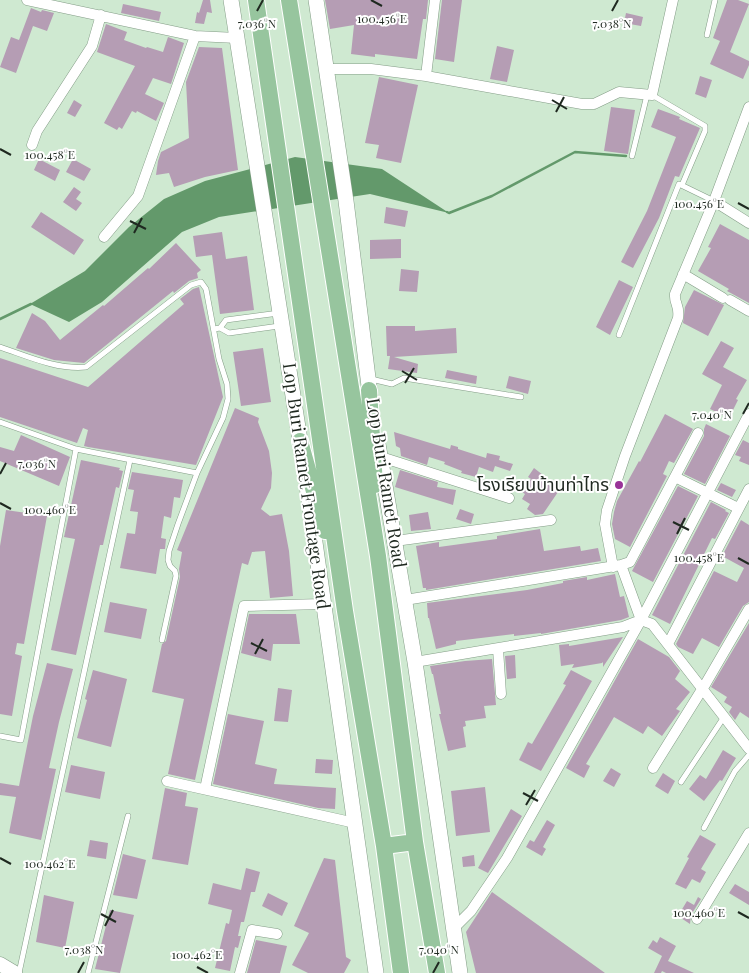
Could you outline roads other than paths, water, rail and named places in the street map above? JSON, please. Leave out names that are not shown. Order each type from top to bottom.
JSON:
[{"type":"main road","name":"Lop Buri Ramet Frontage Road","points":[[231,0],[282,319],[376,973]]},
{"type":"main road","points":[[256,0],[345,611],[384,846],[401,973]]},
{"type":"main road","name":"Lop Buri Ramet Road","points":[[289,0],[378,556],[415,842],[437,973]]},
{"type":"main road","points":[[316,0],[346,201],[368,384],[374,458],[378,556]]},
{"type":"main road","points":[[368,384],[415,662],[460,973]]},
{"type":"main road","points":[[300,441],[331,552],[345,611]]},
{"type":"main road","points":[[384,846],[415,842]]},
{"type":"street","points":[[27,0],[64,3],[101,15],[195,36],[237,38]]},
{"type":"street","points":[[426,76],[435,0]]},
{"type":"street","points":[[327,69],[371,69],[426,76],[582,104],[594,104],[619,92],[650,94],[673,0]]},
{"type":"street","points":[[32,145],[38,131],[92,46],[101,15]]},
{"type":"street","points":[[104,236],[138,196],[195,36]]},
{"type":"street","points":[[641,620],[617,566],[605,524],[607,510],[625,456],[678,318],[679,308],[674,297],[714,201],[749,107]]},
{"type":"street","points":[[714,201],[749,224]]},
{"type":"street","points":[[683,274],[749,312]]},
{"type":"street","points":[[454,928],[471,911],[507,858],[641,620],[749,414]]},
{"type":"street","points":[[405,600],[617,566],[630,562],[698,433]]},
{"type":"street","points":[[380,457],[508,498]]},
{"type":"street","points":[[675,477],[738,508]]},
{"type":"street","points":[[668,644],[749,489]]},
{"type":"street","points":[[395,541],[551,520]]},
{"type":"street","points":[[205,790],[244,606],[323,604]]},
{"type":"street","points":[[653,768],[749,608]]},
{"type":"street","points":[[415,662],[623,627],[641,620],[652,624],[748,748]]},
{"type":"street","points":[[498,648],[501,694]]},
{"type":"street","points":[[168,781],[355,823]]},
{"type":"street","points":[[697,919],[749,833]]},
{"type":"street","points":[[240,973],[252,930],[277,934]]},
{"type":"lane","points":[[707,35],[715,0]]},
{"type":"lane","points":[[618,335],[679,184],[682,185],[705,131],[705,126],[650,94],[632,156]]},
{"type":"lane","points":[[682,185],[714,201]]},
{"type":"lane","points":[[0,347],[58,365],[73,368],[86,367],[196,282],[201,282],[206,289],[217,328],[219,359],[227,384],[228,399],[223,418],[197,473],[169,551],[168,560],[176,576],[162,640]]},
{"type":"lane","points":[[217,328],[229,332],[282,319]]},
{"type":"lane","points":[[217,328],[226,320],[282,319]]},
{"type":"lane","points":[[368,384],[392,384],[404,378],[521,397]]},
{"type":"lane","points":[[0,422],[76,449],[197,473]]},
{"type":"lane","points":[[0,736],[21,740],[76,449]]},
{"type":"lane","points":[[8,970],[130,460]]},
{"type":"lane","points":[[681,782],[724,717]]},
{"type":"lane","points":[[704,828],[748,748]]},
{"type":"lane","points":[[88,973],[128,816]]},
{"type":"waterway","points":[[447,212],[449,213],[492,196],[575,152],[626,156]]},
{"type":"waterway","points":[[0,319],[31,304]]},
{"type":"place","name":"โรงเรียนบ้านท่าไทร","points":[[619,485]]}]
